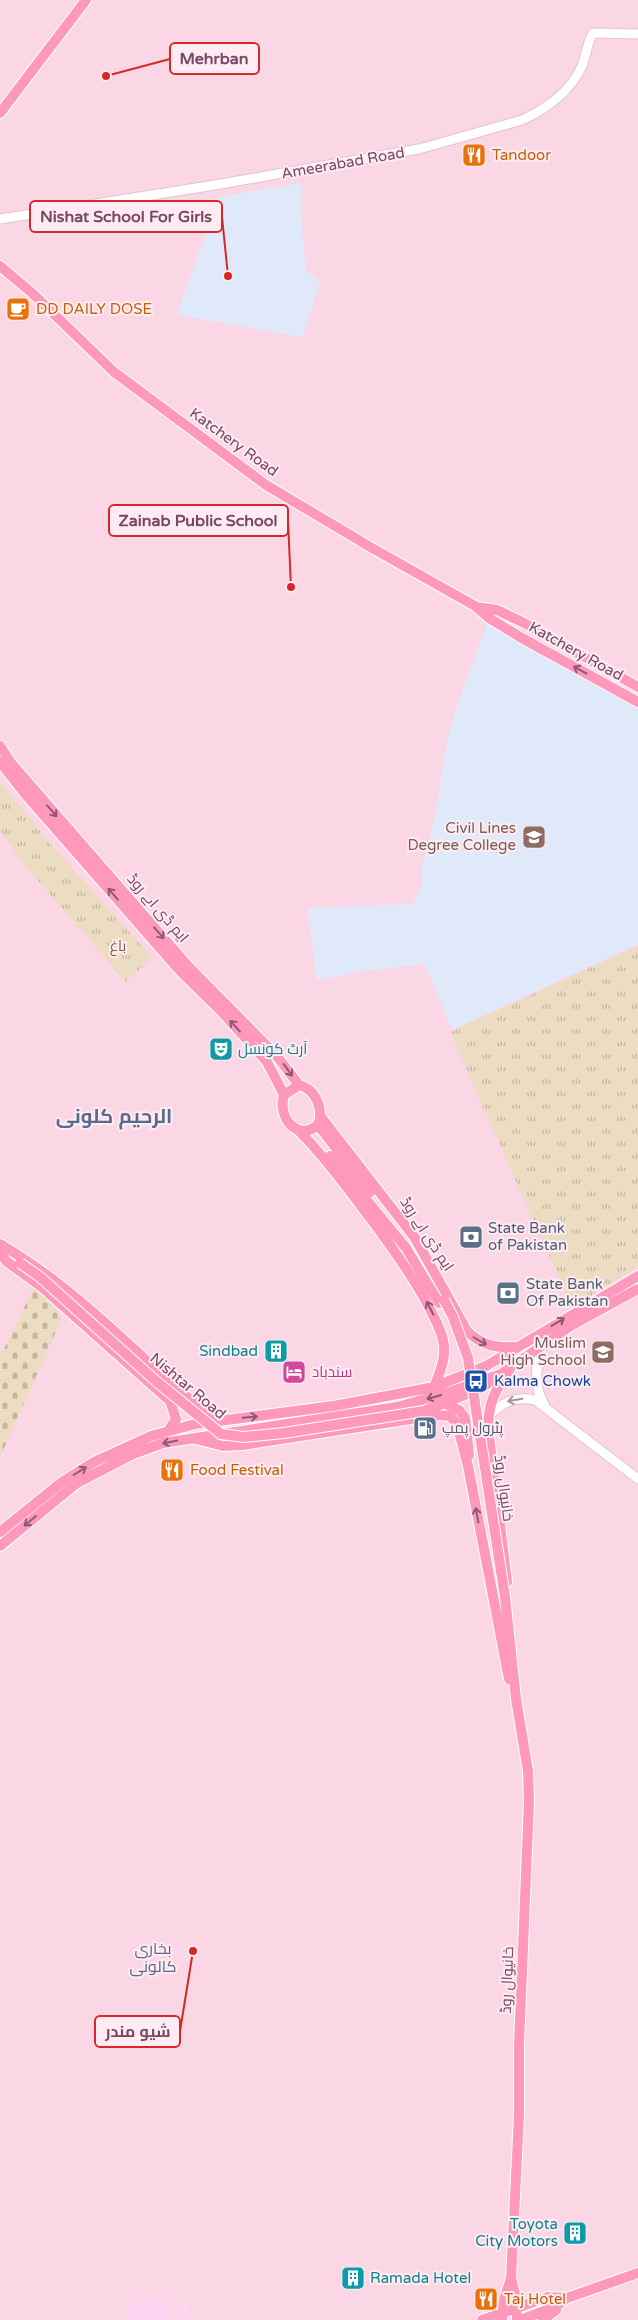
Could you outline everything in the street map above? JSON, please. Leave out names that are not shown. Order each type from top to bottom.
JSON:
[{"type":"main road","points":[[0,113],[86,0]]},
{"type":"main road","name":"Katchery Road","points":[[0,266],[32,293],[114,372],[266,485],[475,606],[489,618],[520,637],[638,702]]},
{"type":"main road","name":"Katchery Road","points":[[475,606],[496,610],[526,624],[638,687]]},
{"type":"main road","points":[[520,637],[526,624]]},
{"type":"main road","points":[[596,679],[602,667]]},
{"type":"main road","name":"ایم ڈی اے روڈ","points":[[0,746],[30,792],[181,972],[222,1012],[267,1062],[284,1095]]},
{"type":"main road","name":"ایم ڈی اے روڈ","points":[[0,762],[30,792],[188,966],[276,1055],[299,1085]]},
{"type":"main road","points":[[303,1131],[320,1121],[316,1100],[308,1090],[299,1085],[284,1095],[282,1107],[284,1117],[288,1123],[303,1131],[391,1245],[419,1287],[439,1327],[444,1354],[442,1370],[434,1387]]},
{"type":"main road","name":"ایم ڈی اے روڈ","points":[[320,1121],[410,1245],[442,1302]]},
{"type":"main road","name":"ایم ڈی اے روڈ","points":[[320,1121],[415,1238],[468,1330],[477,1341],[490,1346],[516,1347]]},
{"type":"main road","name":"ایم ڈی اے روڈ","points":[[303,1131],[379,1213],[406,1248],[442,1302]]},
{"type":"main road","points":[[2,1250],[32,1263],[75,1297],[187,1398],[204,1411],[223,1420]]},
{"type":"main road","points":[[2,1250],[6,1261],[42,1288],[170,1402],[176,1419],[169,1430]]},
{"type":"main road","name":"Nishtar Road","points":[[2,1250],[45,1281],[157,1382],[222,1434],[244,1437],[284,1433],[424,1410],[445,1404],[482,1388],[501,1374]]},
{"type":"main road","points":[[0,1532],[62,1482],[123,1447],[184,1426],[285,1413],[404,1394],[434,1387],[486,1366],[638,1276]]},
{"type":"main road","points":[[0,1546],[77,1483],[133,1454],[164,1443],[397,1407],[450,1392],[501,1374],[543,1344],[638,1289]]},
{"type":"main road","name":"خانیوال روڈ","points":[[442,1302],[463,1359],[502,1598],[506,1644],[515,1685],[528,1771],[529,1801],[519,2044],[519,2116],[511,2278],[519,2320]]},
{"type":"main road","points":[[512,1367],[498,1385],[490,1405],[488,1417],[516,1641],[515,1685]]},
{"type":"main road","points":[[445,1404],[459,1410],[465,1418],[470,1449],[468,1466]]},
{"type":"main road","points":[[191,1438],[223,1446],[243,1445],[450,1416],[457,1424],[468,1466],[507,1672],[516,1699]]},
{"type":"main road","points":[[519,2320],[555,2307],[567,2298],[638,2273]]},
{"type":"main road","name":"خانیوال روڈ","points":[[502,2316],[504,2300],[511,2278]]},
{"type":"main road","points":[[482,2320],[502,2316],[516,2308],[548,2297],[567,2298]]},
{"type":"main road","points":[[543,2320],[567,2298]]},
{"type":"street","name":"Ameerabad Road","points":[[0,219],[171,193],[419,149],[522,120],[537,112],[571,86],[583,64],[593,33],[638,34]]},
{"type":"street","points":[[543,1344],[535,1371],[539,1396],[546,1407]]},
{"type":"street","points":[[488,1417],[509,1400],[528,1399],[546,1407],[638,1479]]},
{"type":"shaded area","points":[[0,0],[638,0],[638,2320],[0,2320]]},
{"type":"shaded area","points":[[301,183],[301,217],[306,270],[320,281],[303,337],[177,315],[218,197]]},
{"type":"shaded area","name":"Civil Lines Degree College","points":[[489,618],[638,702],[638,944],[452,1030],[425,964],[363,971],[317,980],[307,908],[413,904],[422,887],[422,866],[435,815],[446,746],[455,711]]},
{"type":"shaded area","points":[[165,2294],[171,2320],[129,2320],[126,2305]]},
{"type":"shaded area","points":[[186,2302],[192,2320],[175,2320],[172,2308]]},
{"type":"green space","name":"باغ","points":[[0,782],[53,847],[152,957],[126,982],[26,867],[0,831]]},
{"type":"green space","points":[[638,946],[638,1266],[572,1308],[450,1032]]},
{"type":"green space","points":[[35,1285],[62,1318],[0,1457],[0,1351],[3,1351]]},
{"type":"place","name":"Mehrban","points":[[106,76]]},
{"type":"place","name":"Tandoor","points":[[474,155]]},
{"type":"place","name":"Nishat School For Girls","points":[[228,276]]},
{"type":"place","name":"DD DAILY DOSE","points":[[18,309]]},
{"type":"place","name":"Zainab Public School","points":[[291,587]]},
{"type":"place","name":"Civil Lines Degree College","points":[[534,837]]},
{"type":"place","name":"آرٹ کونسل","points":[[221,1049]]},
{"type":"place","name":"State Bank of Pakistan","points":[[471,1237]]},
{"type":"place","name":"State Bank Of Pakistan","points":[[508,1293]]},
{"type":"place","name":"Sindbad","points":[[276,1351]]},
{"type":"place","name":"Muslim High School","points":[[603,1352]]},
{"type":"place","name":"سندباد","points":[[294,1372]]},
{"type":"place","name":"Kalma Chowk","points":[[476,1381]]},
{"type":"place","name":"پٹرول پمپ","points":[[425,1428]]},
{"type":"place","name":"Food Festival","points":[[172,1470]]},
{"type":"place","name":"شیو مندر","points":[[193,1951]]},
{"type":"place","name":"Toyota City Motors","points":[[575,2233]]},
{"type":"place","name":"Ramada Hotel","points":[[353,2278]]},
{"type":"place","name":"Taj Hotel","points":[[486,2299]]},
{"type":"district","name":"الرحیم کلونی","points":[[114,1116]]},
{"type":"district","name":"بخاری کالونی","points":[[153,1957]]}]
